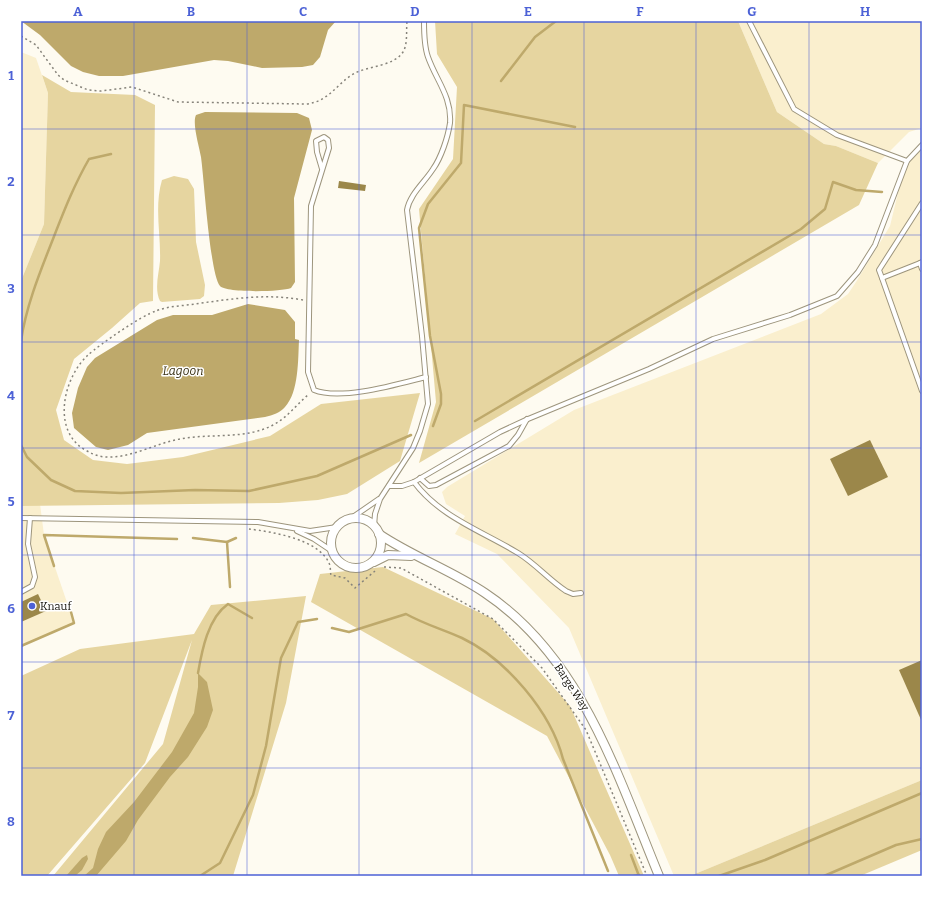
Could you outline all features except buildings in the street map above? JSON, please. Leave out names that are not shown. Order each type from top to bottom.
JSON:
[{"type":"street","points":[[359,518],[367,521],[374,526],[379,534],[380,550],[372,563],[365,567],[350,568],[337,560],[332,551],[331,538],[336,527],[350,519],[359,518]]},
{"type":"street","name":"Barge Way","points":[[379,534],[416,556],[447,570],[493,599],[522,624],[566,675],[582,700],[596,728],[659,876]]},
{"type":"street","name":"Barge Way","points":[[372,563],[388,555],[416,556]]},
{"type":"lane","points":[[374,526],[375,514],[380,499],[410,454],[420,431],[428,404],[407,210],[412,196],[434,168],[439,157],[450,124],[450,114],[446,94],[427,56],[424,21]]},
{"type":"lane","points":[[749,21],[794,109],[837,135],[907,161]]},
{"type":"lane","points":[[322,169],[316,143],[318,139],[324,137],[327,138],[329,145],[322,169],[311,206],[308,372],[314,390],[325,392],[367,391],[426,377]]},
{"type":"lane","points":[[389,486],[398,487],[414,482],[500,432],[649,369],[713,339],[790,315],[837,296],[858,272],[875,245],[907,161],[922,145]]},
{"type":"lane","points":[[922,202],[879,270],[922,391]]},
{"type":"lane","points":[[882,278],[921,262],[922,269]]},
{"type":"lane","points":[[420,478],[429,486],[436,485],[494,455],[514,442],[528,419]]},
{"type":"lane","points":[[414,482],[426,497],[439,508],[519,553],[566,591],[573,594],[581,593]]},
{"type":"lane","points":[[350,519],[380,499]]},
{"type":"lane","points":[[21,518],[258,522],[310,532],[336,527]]},
{"type":"lane","points":[[21,592],[32,586],[34,577],[28,544],[30,518]]},
{"type":"lane","points":[[295,530],[314,539],[332,551]]},
{"type":"path","points":[[21,36],[36,45],[58,75],[64,80],[88,90],[100,91],[132,87],[178,102],[306,104],[314,103],[325,98],[356,73],[398,57],[405,48],[407,21]]},
{"type":"path","points":[[310,301],[272,296],[224,300],[155,311],[86,356],[73,377],[65,401],[64,417],[70,436],[80,447],[94,455],[108,457],[184,438],[232,434],[263,429],[281,419],[314,390]]},
{"type":"path","points":[[246,529],[272,532],[309,545],[322,554],[330,564],[331,575],[345,578],[355,588],[374,571],[383,567],[401,568],[493,619],[542,668],[586,730],[647,876]]},
{"type":"shaded area","points":[[435,21],[738,21],[777,112],[824,144],[836,146],[878,163],[859,205],[419,463],[436,402],[419,209],[453,159],[457,87],[437,54]]},
{"type":"shaded area","points":[[738,21],[922,21],[922,128],[909,132],[878,163],[836,146],[824,144],[777,112]]},
{"type":"shaded area","points":[[21,52],[36,58],[48,93],[44,224],[21,281]]},
{"type":"shaded area","points":[[42,75],[71,92],[135,95],[155,105],[153,301],[140,303],[74,359],[56,410],[64,440],[93,460],[127,464],[183,457],[270,436],[321,404],[420,393],[400,461],[347,494],[318,500],[279,503],[21,506],[21,281],[44,224],[48,93]]},
{"type":"shaded area","points":[[922,145],[922,780],[690,876],[674,876],[569,628],[497,554],[455,534],[465,516],[446,504],[442,492],[447,487],[574,410],[821,314],[848,294],[890,226],[904,168]]},
{"type":"shaded area","points":[[174,176],[188,179],[194,189],[196,242],[205,285],[204,296],[200,299],[162,302],[160,301],[157,291],[160,261],[158,200],[162,180]]},
{"type":"shaded area","points":[[40,504],[44,535],[74,623],[21,646],[21,506]]},
{"type":"shaded area","points":[[383,567],[493,619],[570,706],[644,876],[619,876],[610,855],[547,736],[311,602],[320,574]]},
{"type":"shaded area","points":[[306,596],[286,703],[233,876],[53,876],[163,744],[192,640],[145,763],[47,876],[21,876],[21,676],[80,649],[194,634],[211,605]]},
{"type":"shaded area","points":[[922,780],[922,850],[860,876],[690,876]]},
{"type":"water","points":[[21,21],[336,21],[328,30],[320,57],[313,65],[302,67],[262,68],[228,61],[214,60],[123,76],[99,76],[83,72],[71,66],[40,35]]},
{"type":"water","points":[[205,112],[297,113],[309,118],[312,130],[294,198],[295,282],[291,288],[254,291],[232,290],[220,286],[216,278],[210,246],[201,157],[195,123],[196,115]]},
{"type":"water","name":"Lagoon","points":[[248,304],[285,310],[295,322],[295,339],[299,340],[297,375],[290,401],[281,411],[274,415],[265,417],[147,433],[128,445],[108,450],[96,447],[74,428],[72,413],[78,388],[87,367],[95,358],[157,320],[173,315],[212,315]]},
{"type":"water","points":[[198,673],[207,682],[213,710],[207,727],[188,757],[170,777],[138,820],[126,841],[96,876],[84,876],[93,868],[98,849],[106,832],[134,802],[172,752],[194,713],[198,687]]},
{"type":"water","points":[[87,855],[88,859],[82,870],[75,876],[66,876],[82,858]]},
{"type":"waterway","points":[[501,81],[535,37],[556,21]]},
{"type":"waterway","points":[[433,426],[441,404],[441,394],[430,336],[419,228],[428,204],[461,163],[464,105],[575,127]]},
{"type":"waterway","points":[[21,341],[26,315],[38,277],[65,208],[89,159],[111,154]]},
{"type":"waterway","points":[[475,421],[801,229],[825,209],[833,182],[856,190],[882,192]]},
{"type":"waterway","points":[[21,445],[27,457],[51,480],[75,491],[121,493],[195,490],[249,491],[317,476],[411,435]]},
{"type":"waterway","points":[[54,566],[44,535],[177,539]]},
{"type":"waterway","points":[[193,538],[227,542],[230,587]]},
{"type":"waterway","points":[[227,542],[236,538]]},
{"type":"waterway","points":[[198,673],[207,635],[215,617],[221,610],[228,604],[252,618]]},
{"type":"waterway","points":[[21,646],[74,623],[71,612]]},
{"type":"waterway","points":[[332,628],[349,632],[406,614],[462,638],[495,659],[524,689],[548,723],[557,741],[608,871]]},
{"type":"waterway","points":[[200,876],[220,863],[253,795],[266,746],[281,658],[298,622],[317,619]]},
{"type":"waterway","points":[[719,876],[765,860],[922,793]]},
{"type":"waterway","points":[[824,876],[896,845],[922,839]]},
{"type":"waterway","points":[[631,855],[639,876]]},
{"type":"waterway","points":[[634,876],[639,875]]},
{"type":"place","name":"Knauf","points":[[32,606]]}]
